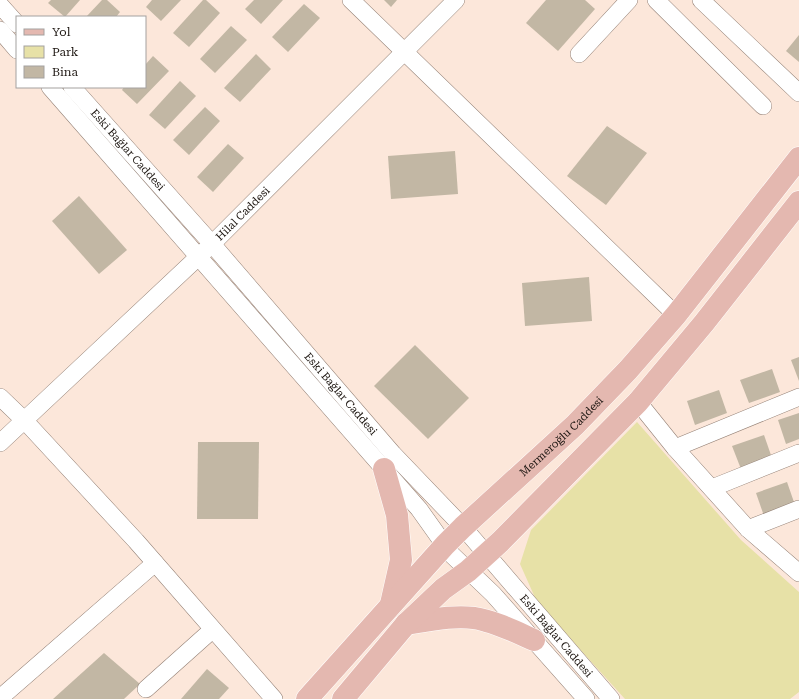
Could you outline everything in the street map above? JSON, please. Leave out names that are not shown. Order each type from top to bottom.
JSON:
[{"type":"main road","name":"Mermeroğlu Caddesi","points":[[307,699],[446,545],[575,425],[628,370],[676,315],[799,158]]},
{"type":"main road","points":[[343,699],[406,624],[443,588],[468,571],[487,554],[638,402],[704,323],[799,202]]},
{"type":"main road","points":[[384,469],[397,516],[401,560],[390,606]]},
{"type":"main road","points":[[406,624],[442,618],[474,618],[505,627],[534,640]]},
{"type":"street","points":[[351,0],[676,315]]},
{"type":"street","name":"Hilal Caddesi","points":[[0,443],[199,257],[456,0]]},
{"type":"street","points":[[579,54],[630,0]]},
{"type":"street","points":[[656,0],[763,106]]},
{"type":"street","points":[[701,0],[799,93]]},
{"type":"street","points":[[0,5],[16,23]]},
{"type":"street","points":[[0,30],[16,49]]},
{"type":"street","name":"Eski Bağlar Caddesi","points":[[51,88],[419,509],[460,564],[493,594],[586,699]]},
{"type":"street","name":"Eski Bağlar Caddesi","points":[[73,88],[212,244],[393,454],[464,527],[611,699]]},
{"type":"street","points":[[0,397],[25,421],[155,563],[212,630],[274,699]]},
{"type":"street","points":[[675,448],[799,397]]},
{"type":"street","points":[[638,402],[675,448],[748,529],[797,568]]},
{"type":"street","points":[[712,488],[799,453]]},
{"type":"street","points":[[748,529],[799,509]]},
{"type":"street","points":[[0,698],[155,563]]},
{"type":"street","points":[[146,689],[212,630]]},
{"type":"green space","points":[[637,422],[741,540],[799,592],[799,692],[790,699],[625,699],[537,602],[520,564],[531,530]]},
{"type":"building","points":[[51,0],[80,0],[66,16],[64,16],[48,3]]},
{"type":"building","points":[[102,0],[107,0],[120,12],[117,16],[87,16]]},
{"type":"building","points":[[152,0],[181,0],[161,21],[146,7]]},
{"type":"building","points":[[203,0],[206,0],[220,13],[189,47],[173,33]]},
{"type":"building","points":[[254,0],[283,0],[261,24],[245,9]]},
{"type":"building","points":[[384,0],[397,0],[391,7]]},
{"type":"building","points":[[546,0],[585,0],[595,9],[558,51],[526,23]]},
{"type":"building","points":[[304,4],[320,18],[288,52],[272,37]]},
{"type":"building","points":[[231,26],[247,40],[215,73],[200,59]]},
{"type":"building","points":[[799,35],[799,62],[786,51]]},
{"type":"building","points":[[256,54],[271,69],[240,102],[224,88]]},
{"type":"building","points":[[153,56],[169,71],[137,104],[122,90],[123,88],[146,88],[146,64]]},
{"type":"building","points":[[180,81],[196,96],[165,129],[149,115]]},
{"type":"building","points":[[205,107],[220,121],[189,155],[173,140]]},
{"type":"building","points":[[607,126],[647,153],[606,205],[567,176]]},
{"type":"building","points":[[228,144],[244,158],[213,192],[197,177]]},
{"type":"building","points":[[455,151],[458,194],[391,199],[388,156]]},
{"type":"building","points":[[79,196],[127,250],[99,274],[52,221]]},
{"type":"building","points":[[589,277],[592,321],[525,326],[522,283]]},
{"type":"building","points":[[415,345],[469,398],[428,439],[374,386]]},
{"type":"building","points":[[799,357],[799,381],[791,360]]},
{"type":"building","points":[[772,369],[780,392],[749,403],[740,380]]},
{"type":"building","points":[[719,390],[727,413],[695,425],[687,401]]},
{"type":"building","points":[[799,413],[799,439],[786,444],[778,420]]},
{"type":"building","points":[[764,435],[772,458],[741,469],[732,446]]},
{"type":"building","points":[[198,442],[259,442],[258,519],[197,519]]},
{"type":"building","points":[[787,482],[795,505],[764,516],[756,493]]},
{"type":"building","points":[[104,653],[140,684],[124,699],[53,699]]},
{"type":"building","points":[[207,669],[229,688],[219,699],[181,699]]}]
